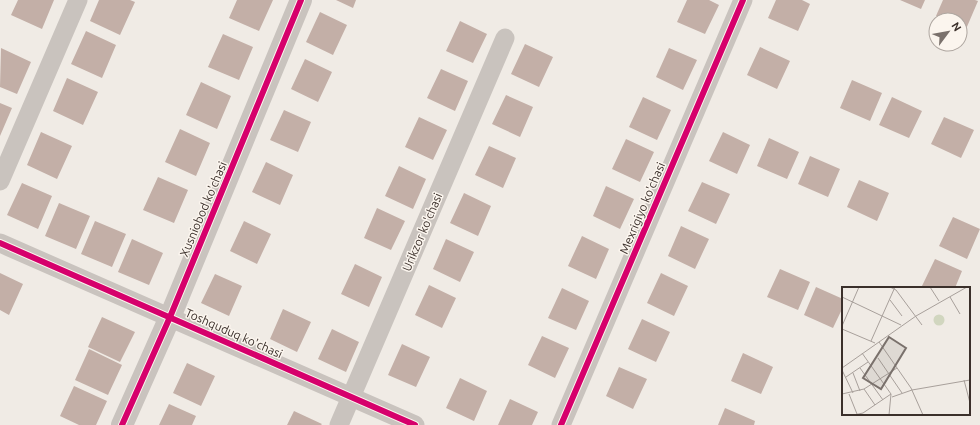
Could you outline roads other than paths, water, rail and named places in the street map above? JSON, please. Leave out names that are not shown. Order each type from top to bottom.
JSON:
[{"type":"street","points":[[0,181],[78,0]]},
{"type":"street","name":"Xusniobod ko'chasi","points":[[122,425],[170,317],[301,0]]},
{"type":"street","name":"Mexrigiyo ko'chasi","points":[[561,425],[743,0]]},
{"type":"street","name":"Urikzor ko'chasi","points":[[339,425],[505,38]]},
{"type":"street","name":"Toshquduq ko'chasi","points":[[0,243],[415,425]]}]
